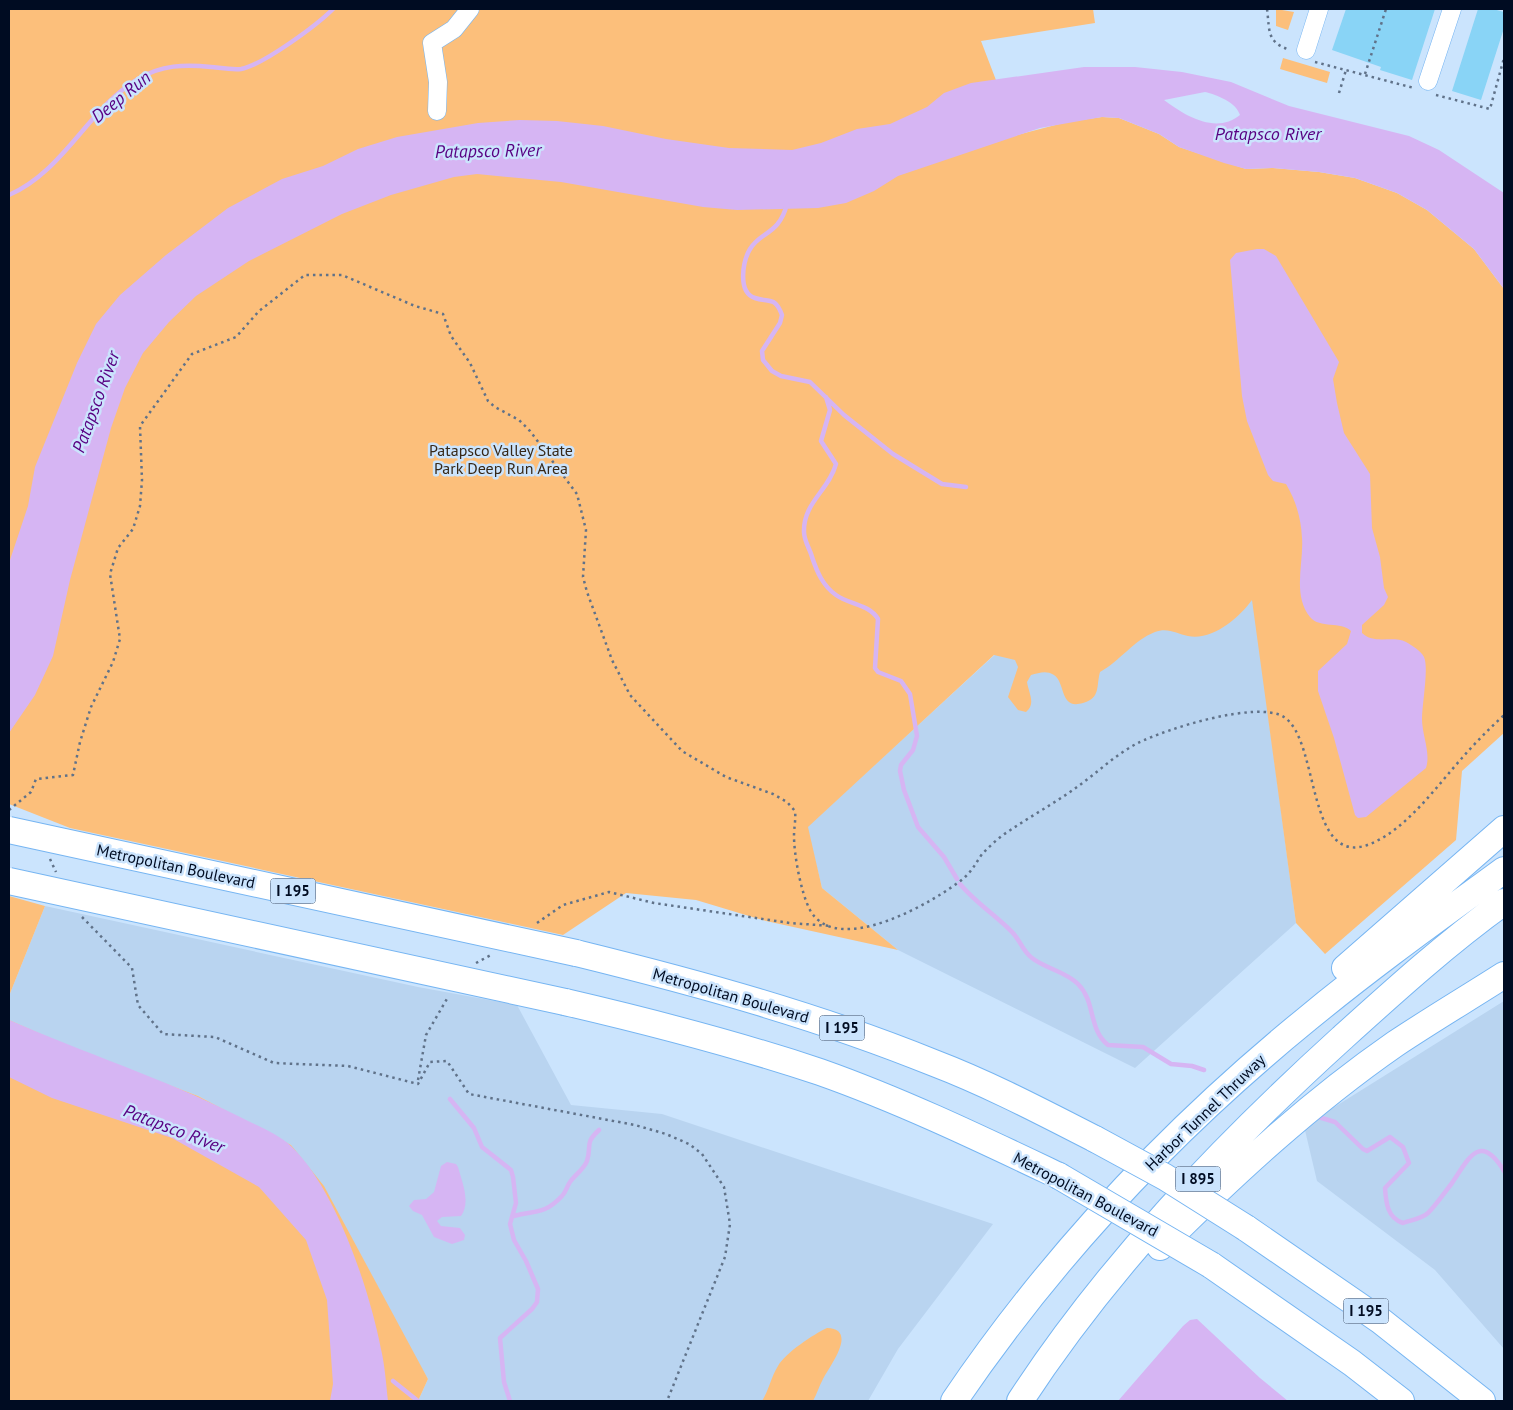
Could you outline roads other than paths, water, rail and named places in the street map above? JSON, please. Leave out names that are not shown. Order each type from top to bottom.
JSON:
[{"type":"highway","points":[[1264,1055],[1298,1010],[1504,829]]},
{"type":"highway","name":"Metropolitan Boulevard","points":[[9,830],[576,953],[735,994],[844,1029],[935,1063],[1011,1097],[1165,1177],[1246,1228],[1381,1321],[1482,1401]]},
{"type":"highway","name":"Harbor Tunnel Thruway","points":[[954,1401],[1006,1328],[1077,1240],[1168,1146],[1264,1055],[1344,990],[1504,870]]},
{"type":"highway","name":"Metropolitan Boulevard","points":[[9,881],[565,1002],[719,1040],[820,1073],[911,1108],[1059,1176],[1212,1265],[1328,1346],[1400,1401]]},
{"type":"highway","name":"I 895","points":[[1020,1401],[1043,1366],[1094,1297],[1202,1174],[1254,1120],[1404,981],[1504,902]]},
{"type":"highway","points":[[1028,1401],[1136,1271],[1224,1182],[1294,1121],[1394,1045],[1504,975]]},
{"type":"street","points":[[437,111],[438,82],[432,42],[454,29],[470,9]]},
{"type":"street","points":[[1304,54],[1320,9]]},
{"type":"street","points":[[1427,88],[1452,9]]},
{"type":"water","name":"Patapsco River","points":[[1084,67],[1135,67],[1182,72],[1231,82],[1289,106],[1409,136],[1439,150],[1504,193],[1504,289],[1474,249],[1427,210],[1397,193],[1355,178],[1319,172],[1273,168],[1246,169],[1179,147],[1159,134],[1119,118],[1102,117],[1040,128],[898,176],[874,191],[846,203],[818,208],[737,210],[703,207],[561,182],[477,174],[454,177],[391,195],[342,214],[249,261],[196,296],[169,322],[143,353],[125,388],[111,428],[70,580],[53,656],[35,695],[9,733],[9,563],[28,506],[35,467],[77,363],[96,324],[120,295],[166,255],[228,208],[282,179],[323,166],[358,149],[397,137],[478,123],[520,120],[557,121],[603,126],[666,139],[729,148],[792,150],[821,143],[857,129],[890,124],[927,107],[944,93],[971,83]],"holes":[[[1205,92],[1220,97],[1235,106],[1240,115],[1231,121],[1221,123],[1200,121],[1164,100]]]},
{"type":"water","points":[[1264,249],[1276,256],[1339,362],[1333,379],[1344,433],[1370,474],[1372,528],[1380,557],[1384,588],[1388,597],[1384,605],[1362,625],[1362,633],[1367,637],[1395,639],[1406,642],[1421,653],[1425,662],[1426,677],[1422,725],[1427,750],[1426,768],[1366,817],[1358,818],[1355,815],[1334,738],[1318,691],[1318,671],[1347,644],[1351,631],[1342,626],[1314,621],[1305,608],[1301,599],[1300,589],[1302,538],[1297,510],[1286,484],[1273,481],[1268,475],[1247,421],[1242,396],[1230,260],[1236,253]]},
{"type":"water","name":"Patapsco River","points":[[9,1020],[152,1077],[208,1102],[273,1133],[292,1147],[323,1188],[348,1241],[359,1270],[376,1325],[384,1362],[388,1401],[330,1401],[333,1384],[327,1300],[306,1240],[259,1187],[172,1138],[52,1098],[9,1077]]},
{"type":"water","points":[[447,1162],[456,1164],[458,1167],[466,1198],[461,1216],[442,1217],[437,1221],[441,1226],[460,1228],[465,1235],[464,1240],[452,1244],[434,1237],[422,1215],[413,1211],[409,1206],[414,1200],[426,1199],[434,1192],[441,1166]]},
{"type":"water","points":[[1197,1319],[1260,1378],[1288,1401],[1118,1401],[1183,1326],[1190,1320]]},
{"type":"waterway","name":"Deep Run","points":[[9,195],[45,171],[61,156],[104,107],[138,79],[164,68],[201,66],[241,69],[251,66],[289,44],[333,9]]},
{"type":"waterway","points":[[787,204],[779,222],[754,243],[745,261],[743,276],[749,295],[772,301],[777,305],[782,315],[780,323],[762,351],[763,360],[772,371],[781,376],[810,382],[844,415],[893,454],[942,484],[966,487]]},
{"type":"waterway","points":[[826,397],[830,410],[821,441],[836,464],[828,482],[808,513],[805,522],[805,539],[818,573],[827,587],[841,598],[870,610],[878,619],[875,668],[878,672],[901,681],[910,694],[917,736],[913,750],[901,765],[900,771],[904,790],[918,827],[944,857],[957,879]]},
{"type":"waterway","points":[[960,884],[1014,934],[1023,948],[1037,962],[1067,976],[1078,984],[1084,991],[1097,1031],[1108,1045],[1143,1047],[1171,1064],[1192,1066],[1204,1070]]},
{"type":"waterway","points":[[450,1099],[474,1128],[482,1147],[511,1170],[516,1203],[510,1224],[514,1240],[526,1261],[538,1289],[537,1302],[532,1309],[500,1338],[504,1382],[510,1401]]},
{"type":"waterway","points":[[1315,1116],[1335,1122],[1367,1151],[1390,1137],[1403,1147],[1409,1163],[1385,1188],[1388,1209],[1398,1221],[1403,1223],[1428,1213],[1475,1153],[1481,1151],[1488,1153],[1496,1159],[1504,1171]]},
{"type":"waterway","points":[[514,1216],[545,1209],[565,1193],[570,1182],[586,1164],[590,1142],[599,1130]]},
{"type":"waterway","points":[[393,1381],[418,1401]]},
{"type":"park label","name":"Patapsco Valley State Park Deep Run Area","points":[[501,459]]}]
